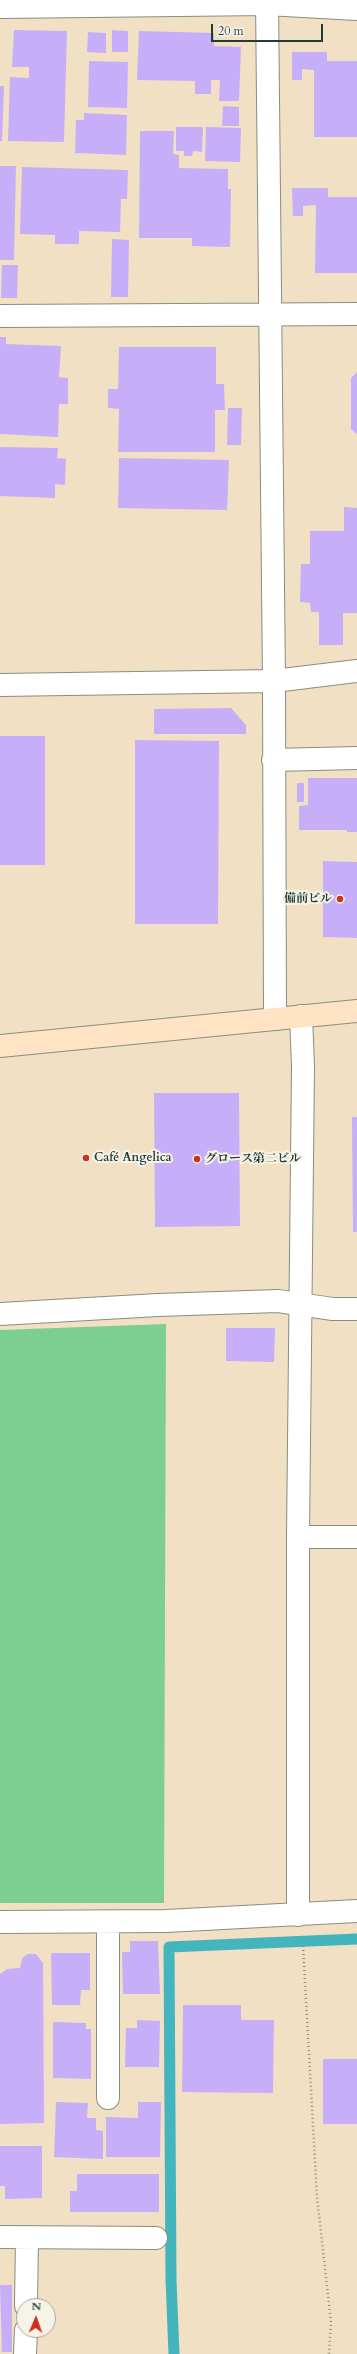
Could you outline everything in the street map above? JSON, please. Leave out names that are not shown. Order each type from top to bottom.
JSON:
[{"type":"street","points":[[0,7],[266,2],[357,9]]},
{"type":"street","points":[[266,2],[268,315],[274,681],[273,760],[275,1019]]},
{"type":"street","points":[[0,316],[357,314]]},
{"type":"street","points":[[0,684],[274,681],[357,671]]},
{"type":"street","points":[[273,760],[357,758]]},
{"type":"street","points":[[0,1046],[357,1011]]},
{"type":"street","points":[[298,1915],[298,1537],[304,1066],[301,1016]]},
{"type":"street","points":[[0,1314],[158,1305],[278,1301],[332,1310],[357,1309]]},
{"type":"street","points":[[298,1537],[357,1537]]},
{"type":"street","points":[[0,1922],[166,1921],[357,1911]]},
{"type":"street","points":[[108,1922],[108,2098]]},
{"type":"street","points":[[0,2237],[156,2238]]},
{"type":"street","points":[[26,2298],[27,2237]]},
{"type":"street","points":[[25,2354],[26,2338]]},
{"type":"path","points":[[303,1952],[318,2196],[331,2322],[329,2354]]},
{"type":"green space","points":[[166,1324],[164,1903],[0,1903],[0,1330]]},
{"type":"building","points":[[14,30],[67,31],[64,142],[8,141],[10,77],[29,78],[29,67],[12,67]]},
{"type":"building","points":[[112,30],[128,31],[128,52],[112,52]]},
{"type":"building","points":[[139,31],[214,33],[214,46],[241,47],[239,101],[219,101],[220,80],[211,80],[211,94],[195,94],[195,81],[137,80]]},
{"type":"building","points":[[88,32],[106,33],[106,53],[87,52]]},
{"type":"building","points":[[292,52],[327,52],[327,61],[357,61],[357,137],[314,137],[314,70],[302,69],[302,80],[292,80]]},
{"type":"building","points":[[89,61],[128,62],[127,108],[88,107]]},
{"type":"building","points":[[0,86],[4,86],[2,141],[0,141]]},
{"type":"building","points":[[223,106],[239,107],[239,126],[222,126]]},
{"type":"building","points":[[84,113],[127,115],[126,155],[75,153],[76,120],[84,120]]},
{"type":"building","points":[[176,127],[203,127],[202,152],[193,151],[192,156],[184,156],[184,151],[176,151]]},
{"type":"building","points":[[206,127],[241,128],[240,162],[205,161]]},
{"type":"building","points":[[140,131],[174,131],[173,154],[179,155],[179,168],[228,169],[228,189],[231,189],[230,247],[192,246],[192,238],[139,238]]},
{"type":"building","points":[[0,166],[16,166],[14,260],[0,260]]},
{"type":"building","points":[[22,167],[128,170],[127,199],[121,199],[120,232],[79,231],[79,244],[55,244],[55,235],[20,234]]},
{"type":"building","points":[[292,188],[328,188],[328,197],[357,197],[357,273],[315,273],[316,205],[303,206],[303,216],[293,216]]},
{"type":"building","points":[[112,239],[129,240],[128,297],[111,297]]},
{"type":"building","points":[[2,265],[18,265],[17,298],[1,298]]},
{"type":"building","points":[[0,337],[6,337],[6,344],[61,346],[59,377],[68,378],[68,404],[59,404],[58,437],[0,434]]},
{"type":"building","points":[[119,347],[216,347],[216,384],[224,384],[225,410],[215,410],[215,452],[118,452],[119,409],[108,408],[108,389],[118,389]]},
{"type":"building","points":[[357,372],[357,434],[351,429],[351,378]]},
{"type":"building","points":[[228,408],[242,408],[241,445],[227,445]]},
{"type":"building","points":[[0,447],[58,448],[57,458],[66,459],[65,485],[55,484],[55,498],[0,496]]},
{"type":"building","points":[[119,458],[229,460],[227,510],[118,508]]},
{"type":"building","points":[[344,507],[357,508],[357,613],[343,613],[343,645],[319,645],[319,612],[311,612],[310,603],[300,602],[301,564],[310,564],[310,531],[344,531]]},
{"type":"building","points":[[231,708],[246,725],[246,734],[154,734],[154,709]]},
{"type":"building","points":[[0,736],[45,736],[45,865],[0,865]]},
{"type":"building","points":[[135,740],[219,741],[218,924],[135,924]]},
{"type":"building","points":[[308,778],[357,778],[357,832],[347,832],[347,830],[299,830],[299,806],[308,805]]},
{"type":"building","points":[[297,783],[304,783],[304,802],[297,802]]},
{"type":"building","name":"備前ビル","points":[[323,861],[357,862],[357,938],[323,937]]},
{"type":"building","name":"グロース第二ビル","points":[[154,1093],[239,1093],[240,1226],[155,1227]]},
{"type":"building","points":[[352,1117],[357,1117],[357,1232],[353,1232]]},
{"type":"building","points":[[226,1328],[275,1328],[274,1362],[226,1361]]},
{"type":"building","points":[[130,1941],[158,1941],[160,1994],[123,1994],[122,1952],[130,1952]]},
{"type":"building","points":[[51,1953],[90,1953],[90,1990],[81,1990],[80,2005],[52,2005]]},
{"type":"building","points":[[28,1954],[36,1954],[43,1963],[44,2123],[0,2124],[0,1974],[7,1969],[20,1968],[22,1958]]},
{"type":"building","points":[[183,2005],[241,2005],[241,2020],[274,2020],[273,2093],[182,2092]]},
{"type":"building","points":[[137,2020],[160,2021],[159,2067],[125,2067],[126,2028],[137,2028]]},
{"type":"building","points":[[53,2022],[86,2023],[86,2029],[91,2029],[91,2079],[53,2078]]},
{"type":"building","points":[[323,2059],[357,2059],[357,2124],[323,2124]]},
{"type":"building","points":[[56,2102],[88,2103],[87,2118],[96,2118],[96,2130],[103,2131],[103,2159],[54,2157]]},
{"type":"building","points":[[138,2102],[161,2102],[160,2157],[106,2157],[106,2117],[138,2118]]},
{"type":"building","points":[[0,2146],[42,2146],[42,2198],[5,2199],[5,2186],[0,2186]]},
{"type":"building","points":[[77,2174],[159,2174],[159,2212],[70,2212],[70,2191],[77,2191]]},
{"type":"building","points":[[0,2285],[12,2285],[12,2352],[2,2352],[2,2354]]},
{"type":"waterway","points":[[174,2354],[171,2280],[169,1947],[357,1939]]},
{"type":"place","name":"備前ビル","points":[[340,899]]},
{"type":"place","name":"Café Angelica","points":[[86,1158]]},
{"type":"place","name":"グロース第二ビル","points":[[197,1159]]}]
